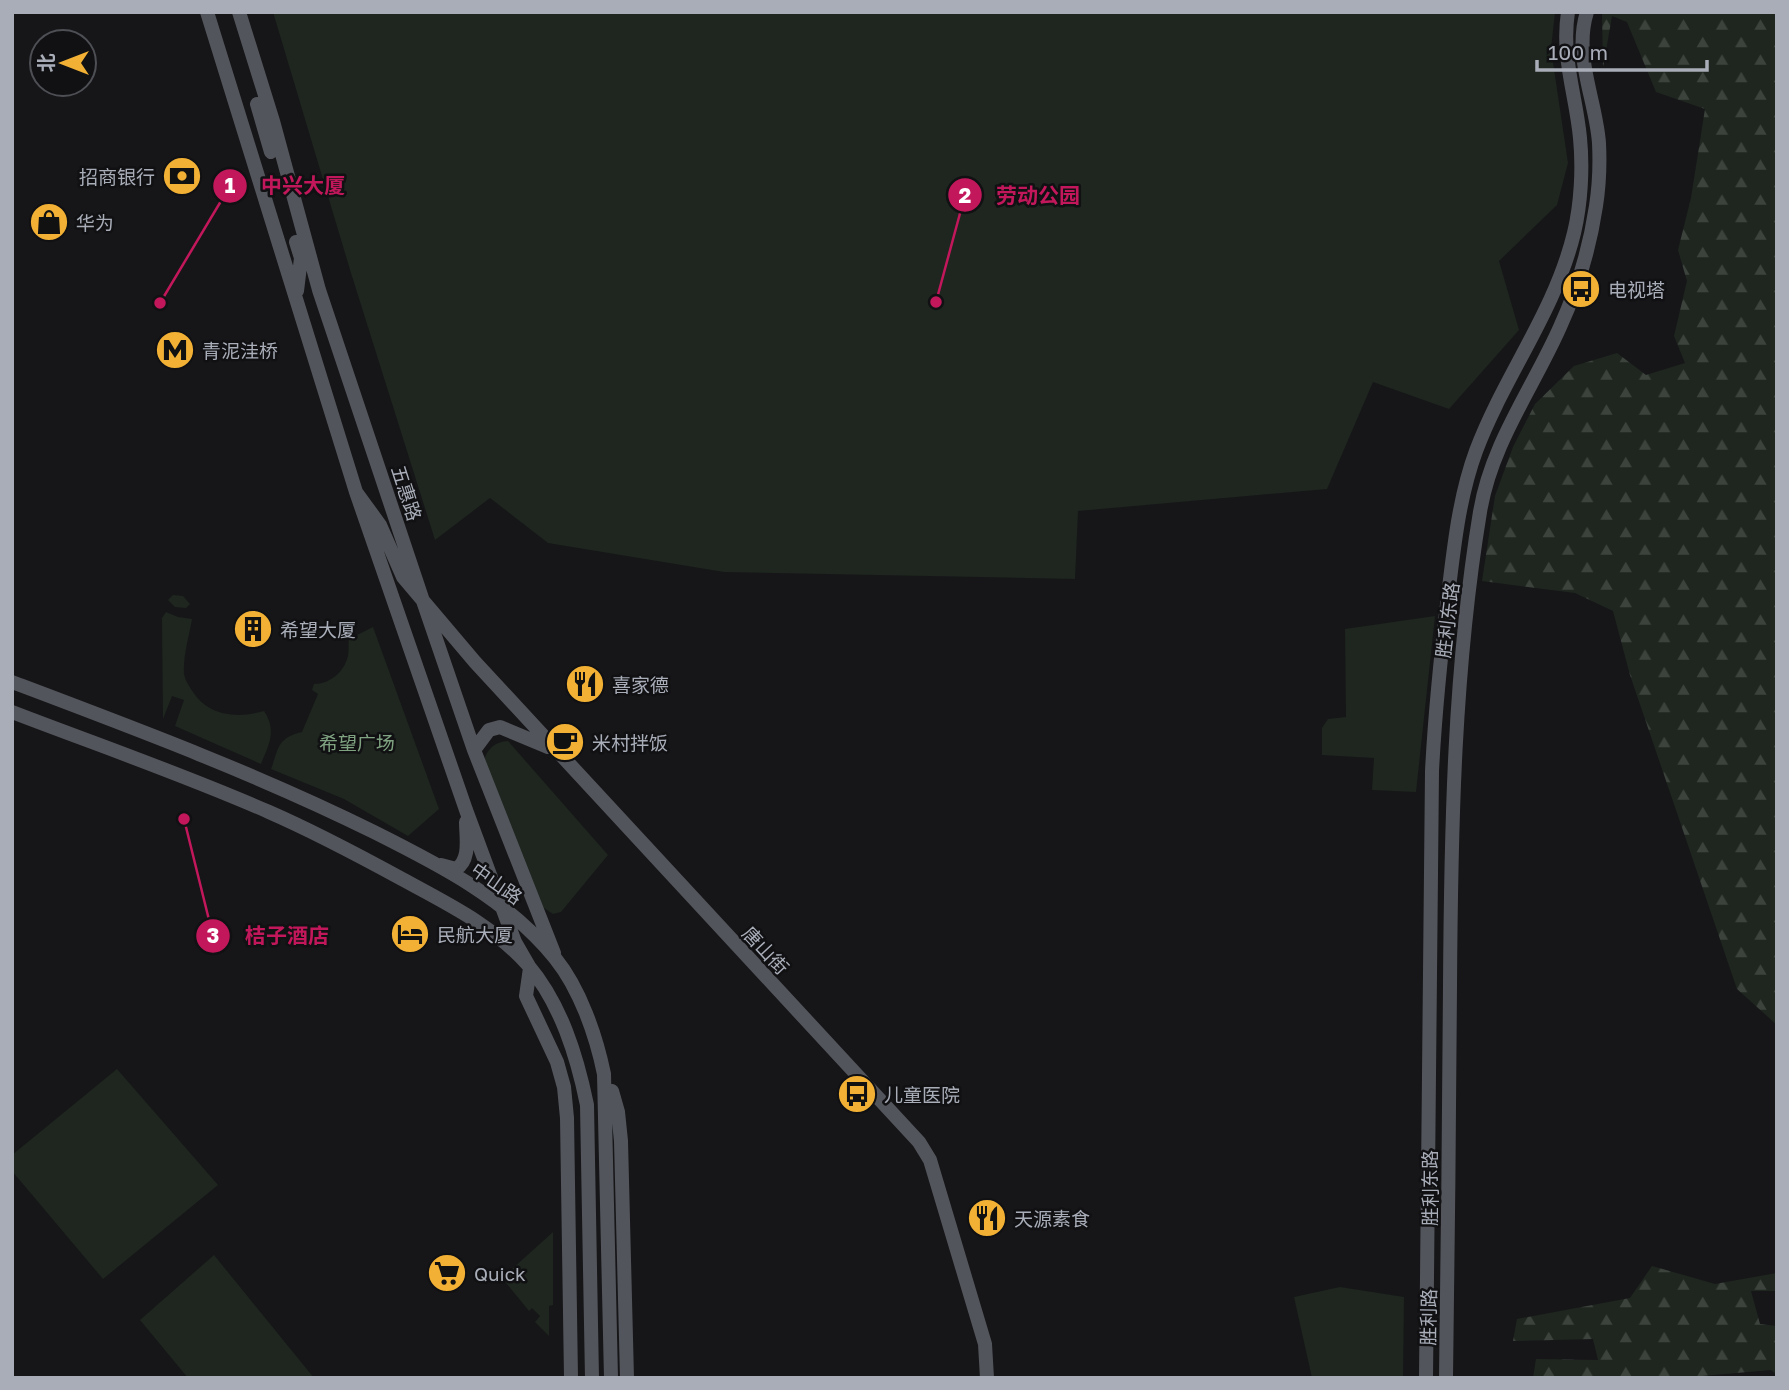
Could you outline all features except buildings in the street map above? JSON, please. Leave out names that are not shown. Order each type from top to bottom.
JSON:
[{"type":"main road","points":[[208,12],[356,492],[466,810],[515,942],[548,993],[565,1029],[581,1074],[587,1105],[592,1378]]},
{"type":"main road","points":[[230,12],[301,258],[296,298]]},
{"type":"main road","name":"五惠路","points":[[239,12],[319,290],[422,598],[474,750],[547,938],[567,976]]},
{"type":"main road","name":"胜利路","points":[[1426,1378],[1432,771],[1436,695],[1454,543],[1464,489],[1475,452],[1540,323],[1567,258],[1575,230],[1580,189],[1580,139],[1566,66],[1568,12]]},
{"type":"main road","name":"胜利东路","points":[[1448,1257],[1450,918],[1455,730],[1460,666],[1480,508],[1502,439],[1561,326],[1585,256],[1597,205],[1599,142],[1584,72],[1584,22],[1587,12]]},
{"type":"main road","name":"唐山街","points":[[356,492],[380,524],[403,577],[475,662],[919,1142],[930,1160],[975,1306],[985,1344],[987,1378]]},
{"type":"main road","name":"中山路","points":[[12,682],[260,780],[336,813],[426,859],[501,904],[554,958],[567,976],[599,1050],[604,1074],[611,1378]]},
{"type":"main road","points":[[12,712],[268,811],[340,845],[456,908],[497,936],[530,968]]},
{"type":"main road","points":[[474,750],[489,730],[500,727],[555,751]]},
{"type":"main road","points":[[426,859],[449,868],[462,866],[467,846],[466,810]]},
{"type":"main road","points":[[530,968],[526,996],[551,1047],[564,1087],[567,1118],[571,1378]]},
{"type":"main road","points":[[604,1074],[618,1112],[621,1141],[627,1378]]},
{"type":"main road","name":"胜利路","points":[[1446,1378],[1448,1257]]},
{"type":"green space","points":[[273,12],[1555,12],[1551,49],[1568,163],[1557,205],[1499,261],[1519,330],[1449,409],[1373,382],[1327,489],[1078,511],[1075,579],[724,572],[548,543],[490,498],[435,540]]},
{"type":"green space","points":[[1602,12],[1777,12],[1777,1025],[1737,989],[1630,675],[1613,611],[1575,593],[1482,581],[1495,496],[1513,447],[1535,404],[1574,366],[1617,353],[1646,375],[1685,363],[1674,336],[1687,281],[1678,250],[1691,198],[1705,109],[1656,92],[1627,22],[1612,16],[1603,68]]},
{"type":"green space","points":[[173,595],[183,596],[190,604],[186,608],[175,607],[168,600]]},
{"type":"green space","points":[[166,612],[192,619],[184,674],[198,698],[214,710],[233,715],[264,711],[271,731],[261,764],[175,726],[184,700],[172,696],[163,719],[162,618]]},
{"type":"green space","points":[[1435,616],[1416,792],[1372,790],[1374,758],[1322,755],[1322,728],[1328,719],[1346,717],[1345,629]]},
{"type":"green space","name":"希望广场","points":[[373,627],[439,809],[408,836],[344,799],[271,769],[283,741],[302,732],[318,694],[312,690],[314,684],[326,682],[336,676],[346,662],[349,639]]},
{"type":"green space","points":[[508,741],[608,855],[561,912],[553,914],[541,906],[484,760],[493,746]]},
{"type":"green space","points":[[117,1069],[218,1185],[103,1279],[12,1171],[12,1155]]},
{"type":"green space","points":[[553,1232],[553,1305],[549,1306],[549,1336],[535,1322],[540,1316],[532,1308],[529,1311],[502,1278]]},
{"type":"green space","points":[[214,1255],[314,1378],[188,1378],[140,1320]]},
{"type":"green space","points":[[1652,1266],[1715,1284],[1777,1273],[1777,1291],[1751,1291],[1760,1324],[1777,1326],[1777,1375],[1771,1370],[1679,1378],[1533,1378],[1536,1359],[1598,1360],[1593,1339],[1513,1341],[1517,1319],[1630,1298]]},
{"type":"green space","points":[[1340,1287],[1404,1297],[1403,1378],[1312,1378],[1294,1297]]},
{"type":"place","name":"招商银行","points":[[182,176]]},
{"type":"place","name":"华为","points":[[49,222]]},
{"type":"place","name":"电视塔","points":[[1581,289]]},
{"type":"place","name":"劳动公园","points":[[936,302]]},
{"type":"place","name":"中兴大厦","points":[[160,303]]},
{"type":"place","name":"青泥洼桥","points":[[175,350]]},
{"type":"place","name":"希望大厦","points":[[253,629]]},
{"type":"place","name":"喜家德","points":[[585,684]]},
{"type":"place","name":"米村拌饭","points":[[565,742]]},
{"type":"place","name":"桔子酒店","points":[[184,819]]},
{"type":"place","name":"民航大厦","points":[[410,934]]},
{"type":"place","name":"儿童医院","points":[[857,1094]]},
{"type":"place","name":"天源素食","points":[[987,1218]]},
{"type":"place","name":"Quick","points":[[447,1273]]}]
